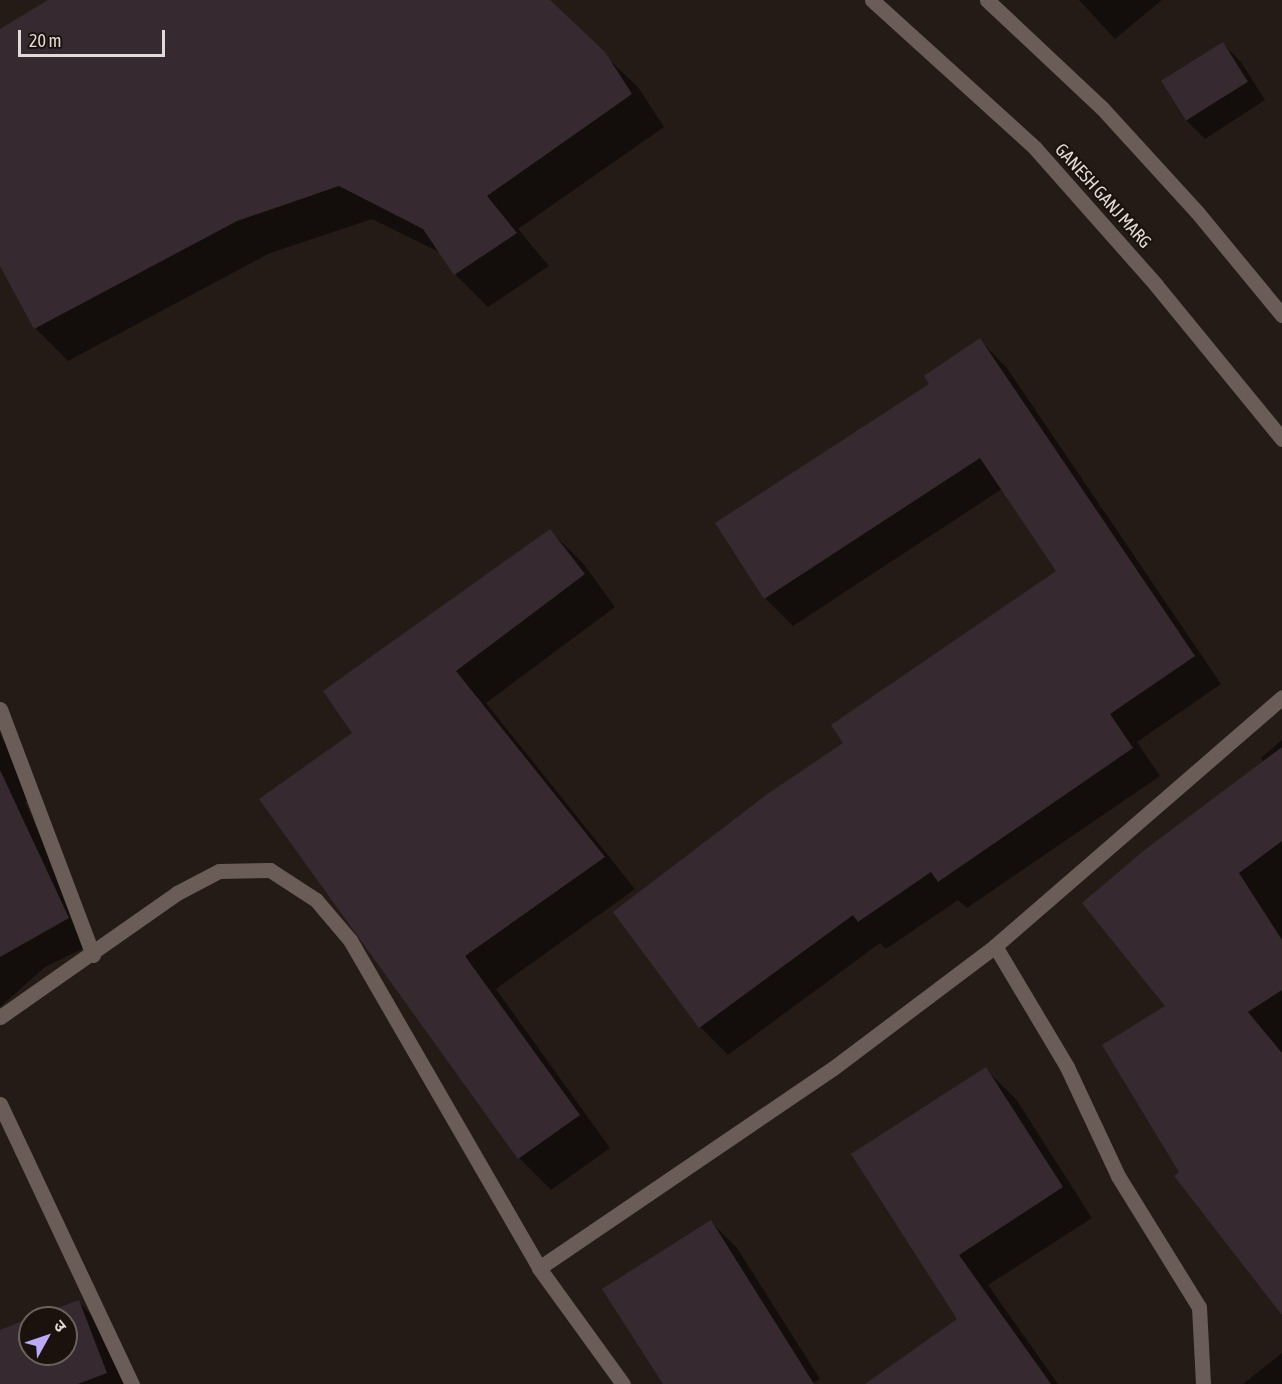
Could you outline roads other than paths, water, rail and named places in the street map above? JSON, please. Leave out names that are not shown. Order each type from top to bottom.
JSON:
[{"type":"street","name":"GANESH GANJ MARG","points":[[872,0],[931,49],[1035,148],[1156,285],[1282,439]]},
{"type":"street","points":[[987,0],[1102,108],[1197,212],[1282,315]]},
{"type":"street","points":[[539,1268],[832,1070],[995,946],[1282,697]]},
{"type":"street","points":[[0,709],[93,955]]},
{"type":"street","points":[[0,1017],[93,955],[177,893],[219,871],[270,870],[316,900],[350,939],[539,1268],[622,1384]]},
{"type":"street","points":[[995,946],[1067,1067],[1118,1176],[1199,1307],[1203,1384]]},
{"type":"street","points":[[0,1104],[132,1384]]}]
